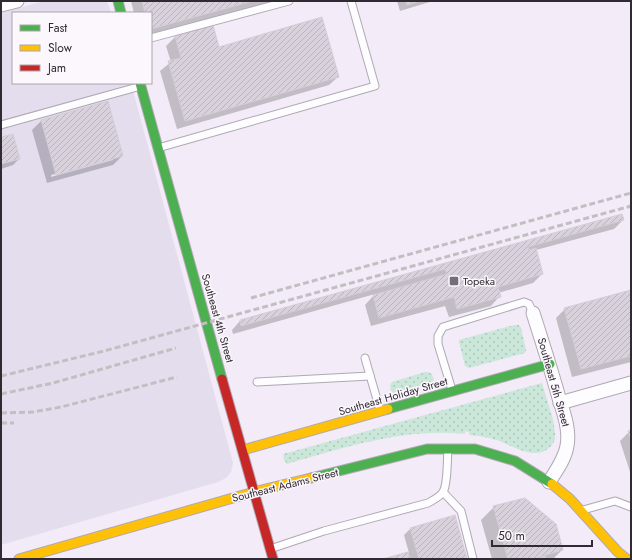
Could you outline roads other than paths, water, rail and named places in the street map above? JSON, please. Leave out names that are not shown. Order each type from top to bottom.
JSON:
[{"type":"street","points":[[1,5],[17,1]]},
{"type":"street","points":[[118,1],[121,12]]},
{"type":"street","name":"Southeast 4th Street","points":[[141,84],[273,559]]},
{"type":"street","name":"Southeast 5th Street","points":[[533,313],[550,364],[568,435],[567,447],[563,460],[549,482]]},
{"type":"street","name":"Southeast Holiday Street","points":[[243,450],[550,364]]},
{"type":"street","points":[[560,403],[631,383]]},
{"type":"street","name":"Southeast Adams Street","points":[[19,559],[254,492],[427,450],[475,449],[515,461],[549,482]]},
{"type":"street","points":[[549,482],[570,499],[618,552],[627,559]]},
{"type":"lane","points":[[152,38],[289,1]]},
{"type":"lane","points":[[158,148],[375,86],[351,1]]},
{"type":"lane","points":[[1,124],[141,84]]},
{"type":"lane","points":[[453,392],[438,344],[438,336],[443,327],[524,302],[529,304],[533,313]]},
{"type":"lane","points":[[365,358],[381,412]]},
{"type":"lane","points":[[257,382],[370,376]]},
{"type":"lane","points":[[270,549],[324,531],[428,503],[440,495],[445,487],[448,449]]},
{"type":"lane","points":[[443,492],[461,511],[473,559]]},
{"type":"lane","points":[[581,511],[615,501],[631,507]]},
{"type":"railway","points":[[251,298],[631,193]]},
{"type":"railway","points":[[1,376],[104,351],[631,206]]},
{"type":"railway","points":[[1,394],[53,383],[176,348]]},
{"type":"railway","points":[[1,413],[33,412],[61,407],[177,377]]},
{"type":"railway","points":[[1,423],[14,423]]},
{"type":"place","name":"Topeka","points":[[454,281]]}]
